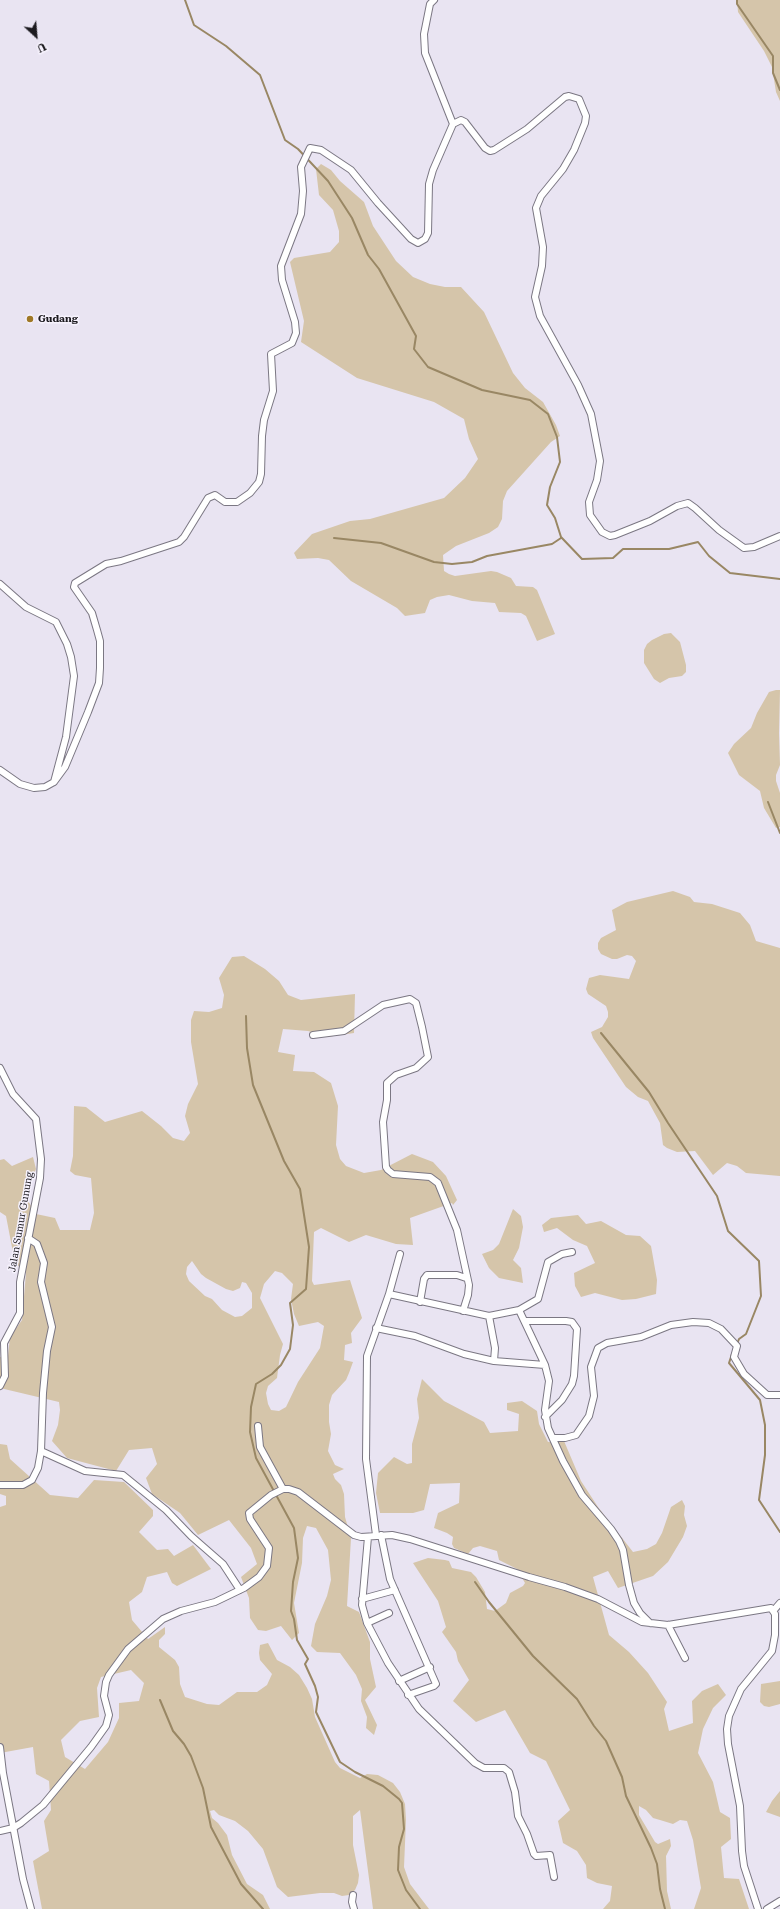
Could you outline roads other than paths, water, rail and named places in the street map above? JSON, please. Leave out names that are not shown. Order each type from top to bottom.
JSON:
[{"type":"street","points":[[434,0],[430,4],[424,34],[425,53],[453,124]]},
{"type":"street","points":[[0,770],[20,784],[34,788],[45,787],[54,782],[65,768],[88,712],[99,682],[100,641],[92,614],[74,587],[75,583],[106,564],[125,560],[179,542],[184,537],[208,498],[214,495],[225,502],[237,502],[250,493],[258,482],[261,474],[264,420],[273,391],[271,354],[292,343],[296,333],[295,322],[282,280],[281,266],[301,214],[303,191],[301,167],[302,161],[310,148],[317,148],[351,170],[378,203],[418,243],[422,242],[428,233],[429,184],[433,170],[453,124],[461,120],[465,122],[485,148],[490,151],[506,144],[565,97],[569,96],[579,100],[585,111],[585,123],[574,150],[563,169],[541,196],[536,208],[543,252],[535,297],[540,316],[578,386],[591,414],[600,461],[598,480],[589,502],[590,515],[598,528],[610,536],[650,521],[677,506],[688,503],[718,530],[744,548],[754,547],[780,536]]},
{"type":"street","points":[[0,584],[26,607],[56,622],[64,635],[71,658],[74,676],[70,716],[64,746],[54,782]]},
{"type":"street","points":[[312,1035],[344,1031],[383,1005],[410,999],[414,1000],[422,1027],[428,1057],[416,1068],[396,1074],[387,1083],[387,1100],[384,1122],[386,1167],[393,1174],[430,1177],[438,1184],[457,1230],[469,1289],[463,1311]]},
{"type":"street","name":"Jalan Sumur Gunung","points":[[0,1068],[13,1094],[36,1119],[40,1148],[40,1178],[20,1282],[20,1313],[4,1343],[5,1376],[0,1386]]},
{"type":"street","points":[[0,1486],[23,1485],[32,1480],[38,1468],[41,1451],[43,1393],[52,1327],[41,1282],[44,1263],[37,1244],[28,1238]]},
{"type":"street","points":[[389,1294],[489,1316],[519,1310],[538,1299],[548,1262],[562,1254],[572,1252]]},
{"type":"street","points":[[400,1254],[389,1294],[367,1356],[365,1387],[366,1459],[378,1535],[388,1573],[436,1682],[435,1685],[408,1695]]},
{"type":"street","points":[[420,1302],[424,1279],[427,1275],[457,1275],[466,1278]]},
{"type":"street","points":[[519,1310],[545,1365],[549,1381],[545,1417],[553,1438],[582,1495],[611,1529],[624,1550],[628,1585],[634,1603],[640,1613],[650,1623]]},
{"type":"street","points":[[489,1316],[495,1348],[494,1361]]},
{"type":"street","points":[[525,1320],[572,1322],[577,1329],[574,1376],[572,1384],[562,1400],[545,1417]]},
{"type":"street","points":[[553,1438],[570,1437],[576,1435],[585,1424],[589,1416],[594,1396],[592,1361],[598,1348],[607,1343],[641,1337],[671,1325],[693,1322],[715,1325],[736,1345],[734,1357],[744,1374],[767,1395],[780,1395]]},
{"type":"street","points":[[376,1328],[415,1336],[464,1354],[494,1361],[545,1365]]},
{"type":"street","points":[[258,1426],[260,1447],[283,1489]]},
{"type":"street","points":[[41,1451],[85,1471],[123,1475],[166,1510],[191,1536],[223,1564],[235,1579],[240,1590]]},
{"type":"street","points":[[0,1831],[13,1828],[28,1819],[43,1805],[91,1747],[106,1726],[109,1715],[104,1696],[106,1682],[109,1675],[128,1649],[153,1626],[168,1616],[208,1605],[240,1590],[259,1577],[268,1563],[269,1548],[249,1516],[249,1513],[274,1493],[283,1489],[298,1492],[354,1535],[368,1537],[378,1535],[400,1536],[565,1587],[598,1599],[637,1620],[668,1625],[758,1609],[771,1608],[774,1610]]},
{"type":"street","points":[[368,1537],[362,1599],[367,1623],[399,1681],[419,1709],[475,1763],[484,1768],[504,1768],[509,1772],[518,1816],[527,1834],[534,1854],[536,1856],[550,1856],[554,1877]]},
{"type":"street","points":[[362,1599],[395,1590]]},
{"type":"street","points":[[758,1909],[744,1866],[740,1806],[728,1744],[727,1729],[729,1716],[741,1689],[772,1651],[775,1635],[774,1610],[779,1604]]},
{"type":"street","points":[[367,1623],[389,1613]]},
{"type":"street","points":[[668,1625],[685,1658]]},
{"type":"street","points":[[399,1681],[430,1667]]},
{"type":"street","points":[[0,1747],[13,1828],[31,1909]]},
{"type":"street","points":[[353,1895],[352,1902],[354,1909]]},
{"type":"street","points":[[767,1909],[780,1901]]},
{"type":"waterway","points":[[185,0],[194,25],[226,46],[260,75],[285,140],[298,149],[328,181],[352,218],[368,255],[379,269],[416,336],[414,349],[428,367],[482,390],[530,400],[548,414],[557,437],[560,462],[550,487],[547,505],[555,518],[561,537],[582,559],[613,558],[623,549],[669,549],[698,542],[709,556],[730,573],[780,579]]},
{"type":"waterway","points":[[737,0],[737,4],[773,56],[773,73],[780,90]]},
{"type":"waterway","points":[[334,538],[381,543],[434,562],[452,564],[472,562],[487,556],[552,544],[561,538]]},
{"type":"waterway","points":[[768,802],[780,833]]},
{"type":"waterway","points":[[246,1016],[247,1048],[253,1085],[284,1161],[300,1189],[309,1247],[306,1289],[290,1303],[293,1325],[290,1349],[281,1365],[272,1374],[256,1384],[251,1407],[250,1432],[256,1458],[294,1528],[298,1558],[293,1582],[291,1611],[294,1619],[297,1640],[308,1659],[305,1664],[315,1686],[318,1697],[316,1712],[340,1762],[355,1772],[383,1786],[402,1803],[404,1829],[399,1847],[398,1870],[406,1890],[420,1909]]},
{"type":"waterway","points":[[601,1033],[649,1092],[717,1196],[728,1231],[759,1261],[761,1296],[746,1334],[739,1339],[737,1344]]},
{"type":"waterway","points":[[732,1354],[729,1363],[760,1400],[765,1425],[765,1455],[759,1500],[780,1532]]},
{"type":"waterway","points":[[475,1582],[489,1602],[533,1656],[577,1699],[594,1726],[606,1741],[622,1777],[626,1796],[657,1864],[660,1889],[665,1909]]},
{"type":"waterway","points":[[160,1700],[173,1731],[184,1744],[191,1756],[203,1788],[211,1827],[241,1884],[263,1909]]},
{"type":"place","name":"Gudang","points":[[30,319]]}]
